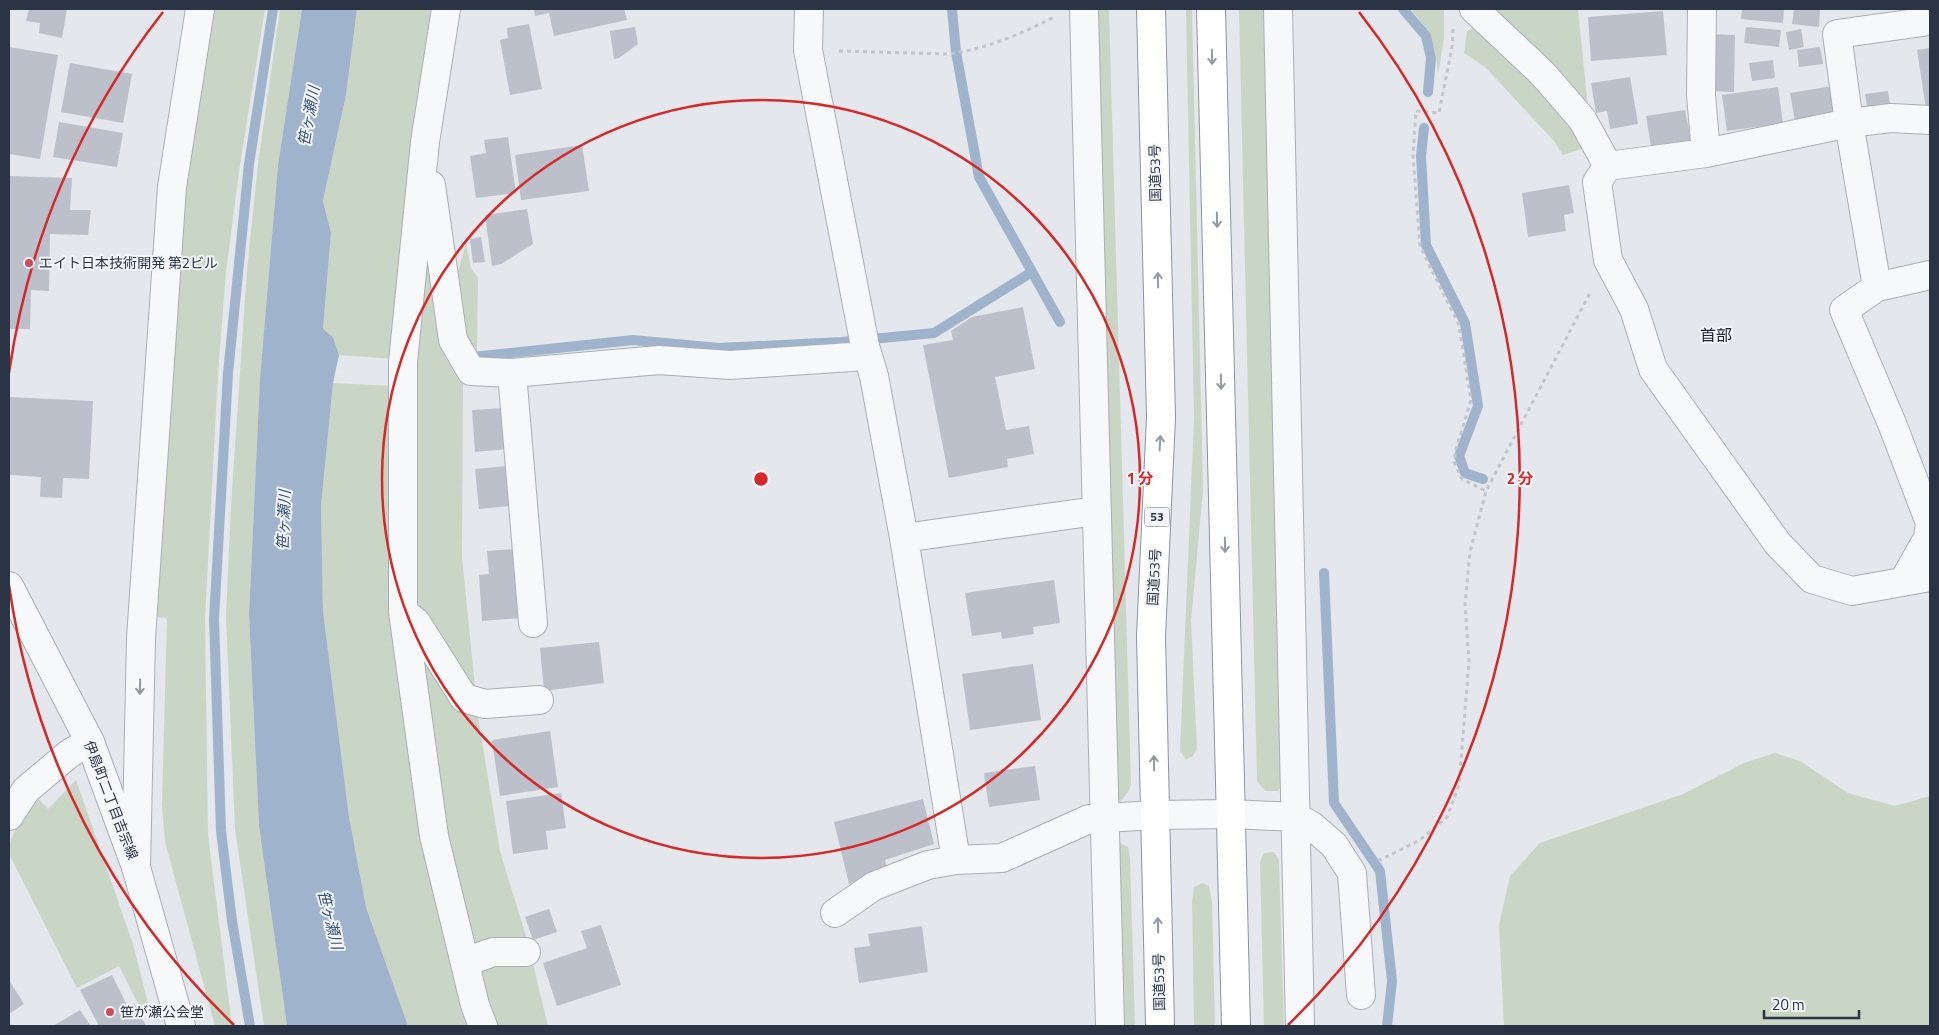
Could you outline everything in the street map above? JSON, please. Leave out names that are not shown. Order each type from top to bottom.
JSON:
[{"type":"highway","name":"国道53号","points":[[1151,9],[1161,417],[1151,636],[1160,1026]]},
{"type":"highway","points":[[1211,9],[1236,1026]]},
{"type":"street","points":[[136,867],[141,638],[172,187],[200,9]]},
{"type":"street","points":[[446,9],[425,142],[402,362],[403,612],[434,836],[475,1005],[483,1026]]},
{"type":"street","points":[[809,9],[808,50],[865,345],[874,376],[904,538],[956,860]]},
{"type":"street","points":[[1278,9],[1300,1026]]},
{"type":"street","points":[[1474,9],[1542,73],[1582,119],[1608,166]]},
{"type":"street","points":[[1702,9],[1702,95],[1706,153]]},
{"type":"street","points":[[1073,11],[1096,511],[1110,1026]]},
{"type":"street","points":[[1877,287],[1849,123],[1837,34],[1930,21]]},
{"type":"street","points":[[1930,120],[1891,118],[1849,123],[1706,153],[1608,166],[1597,182],[1608,260],[1634,309],[1653,369],[1778,544],[1812,579],[1852,591],[1930,577]]},
{"type":"street","points":[[425,142],[453,340],[471,370],[512,373],[659,360],[730,366],[865,345]]},
{"type":"street","points":[[1903,582],[1928,538],[1930,522],[1893,426],[1844,310],[1877,287],[1930,275]]},
{"type":"street","points":[[512,373],[533,623]]},
{"type":"street","points":[[904,538],[1096,511]]},
{"type":"street","name":"伊島町二丁目吉宗線","points":[[9,586],[90,742],[136,867],[181,1026]]},
{"type":"street","points":[[403,612],[416,622],[464,698],[485,704],[539,700]]},
{"type":"street","points":[[9,816],[26,790],[70,753],[90,742]]},
{"type":"street","points":[[835,913],[874,886],[928,865],[956,860],[1002,858],[1089,819],[1155,815],[1231,814],[1296,817],[1312,826],[1334,845],[1352,873],[1361,996]]},
{"type":"street","points":[[465,962],[492,952],[526,952]]},
{"type":"path","points":[[808,50],[947,54],[964,52],[1026,31],[1073,11]]},
{"type":"path","points":[[1453,28],[1452,47],[1439,114],[1416,111],[1413,155],[1420,246],[1459,325],[1471,400],[1456,449],[1454,462],[1462,479],[1486,491]]},
{"type":"path","points":[[1384,858],[1420,840],[1447,817],[1458,785],[1469,662],[1465,604],[1469,560],[1486,491],[1608,260]]},
{"type":"green space","points":[[213,9],[265,9],[240,165],[226,272],[218,373],[205,619],[208,835],[232,1026],[215,1026],[165,842],[162,805],[167,618],[154,617],[184,187]]},
{"type":"green space","points":[[280,9],[302,9],[278,165],[260,378],[249,614],[259,826],[287,1026],[264,1026],[235,829],[226,616],[231,505],[247,270],[258,164]]},
{"type":"green space","points":[[357,9],[438,9],[395,359],[339,355],[333,337],[323,329],[331,233],[323,201],[346,95]]},
{"type":"green space","points":[[1096,9],[1109,9],[1131,784],[1121,801],[1115,802]]},
{"type":"green space","points":[[1186,9],[1192,9],[1203,490],[1191,621],[1197,749],[1192,757],[1186,759],[1180,751],[1194,418]]},
{"type":"green space","points":[[1239,9],[1267,9],[1285,781],[1278,791],[1265,791],[1257,781]]},
{"type":"green space","points":[[1411,9],[1444,9],[1444,39],[1438,74],[1435,51],[1429,32]]},
{"type":"green space","points":[[1486,9],[1578,9],[1588,108]]},
{"type":"green space","points":[[1478,25],[1571,124],[1584,148],[1563,155],[1554,141],[1485,67],[1464,53],[1467,31]]},
{"type":"green space","points":[[429,199],[446,359],[463,384],[462,557],[475,687],[463,686],[417,610],[409,530],[411,363]]},
{"type":"green space","points":[[466,244],[471,268],[478,278],[477,352],[469,353],[453,288]]},
{"type":"green space","points":[[333,383],[393,386],[393,532],[474,1026],[408,1026],[366,907],[349,817],[323,611],[321,506]]},
{"type":"green space","points":[[415,631],[477,711],[500,851],[528,943],[469,951],[443,835]]},
{"type":"green space","points":[[1775,753],[1800,761],[1848,793],[1895,806],[1930,796],[1930,1026],[1504,1026],[1499,925],[1510,876],[1540,843],[1683,794],[1744,763]]},
{"type":"green space","points":[[76,780],[133,944],[149,1007],[142,1011],[119,966],[77,988],[9,854],[12,838],[18,824],[33,805],[39,799],[48,809]]},
{"type":"green space","points":[[1114,840],[1128,847],[1130,858],[1135,1026],[1119,1026]]},
{"type":"green space","points":[[1274,852],[1279,860],[1284,1026],[1264,1026],[1260,862],[1264,853]]},
{"type":"green space","points":[[1202,883],[1209,886],[1212,902],[1215,1026],[1194,1026],[1192,902],[1194,887]]},
{"type":"green space","points":[[532,960],[548,1026],[491,1026],[473,966]]},
{"type":"water","name":"笹ヶ瀬川","points":[[302,9],[357,9],[346,95],[323,201],[331,233],[323,329],[333,337],[339,355],[333,383],[321,506],[323,611],[349,817],[366,907],[408,1026],[287,1026],[259,826],[249,614],[260,378],[278,165]]},
{"type":"building","points":[[29,9],[67,9],[62,38],[39,33],[40,23],[26,21]]},
{"type":"building","points":[[534,9],[624,9],[627,20],[554,36],[549,13],[535,16]]},
{"type":"building","points":[[1742,9],[1784,9],[1783,23],[1741,19]]},
{"type":"building","points":[[1794,9],[1820,10],[1819,27],[1792,24]]},
{"type":"building","points":[[1663,11],[1667,55],[1591,61],[1588,17]]},
{"type":"building","points":[[529,24],[542,89],[510,95],[500,40],[508,38],[507,28]]},
{"type":"building","points":[[635,27],[638,44],[619,58],[614,59],[610,31]]},
{"type":"building","points":[[1746,27],[1781,30],[1779,47],[1744,43]]},
{"type":"building","points":[[1801,29],[1804,47],[1789,50],[1786,32]]},
{"type":"building","points":[[1708,34],[1735,35],[1734,92],[1707,91]]},
{"type":"building","points":[[9,47],[58,55],[40,159],[9,154]]},
{"type":"building","points":[[1820,47],[1823,64],[1799,67],[1797,50]]},
{"type":"building","points":[[1930,48],[1930,108],[1926,109],[1917,50]]},
{"type":"building","points":[[1773,60],[1775,78],[1752,81],[1749,63]]},
{"type":"building","points":[[70,63],[132,74],[123,123],[61,112]]},
{"type":"building","points":[[1630,77],[1638,124],[1610,129],[1607,111],[1596,113],[1591,83]]},
{"type":"building","points":[[1833,86],[1837,116],[1795,122],[1790,93]]},
{"type":"building","points":[[1778,87],[1783,123],[1727,131],[1722,95]]},
{"type":"building","points":[[1888,91],[1891,110],[1868,113],[1865,94]]},
{"type":"building","points":[[1685,110],[1691,141],[1651,147],[1646,116]]},
{"type":"building","points":[[59,122],[123,133],[117,167],[53,157]]},
{"type":"building","points":[[508,137],[516,193],[476,198],[470,156],[486,153],[484,140]]},
{"type":"building","points":[[582,145],[589,191],[521,200],[515,155]]},
{"type":"building","name":"エイト日本技術開発 第2ビル","points":[[9,176],[72,178],[70,210],[91,210],[88,235],[50,234],[49,291],[31,290],[30,329],[9,329]]},
{"type":"building","points":[[1569,185],[1574,213],[1564,215],[1566,231],[1528,237],[1522,193]]},
{"type":"building","points":[[527,209],[533,244],[501,264],[492,266],[485,215]]},
{"type":"building","points":[[481,237],[485,262],[473,263],[470,239]]},
{"type":"building","points":[[1023,307],[1035,369],[995,377],[1006,430],[1029,426],[1034,454],[1007,459],[1008,467],[949,478],[923,345],[953,340],[951,331],[972,317]]},
{"type":"building","points":[[9,397],[93,401],[89,479],[63,478],[62,498],[40,497],[41,477],[9,475]]},
{"type":"building","points":[[503,408],[507,449],[475,452],[472,410]]},
{"type":"building","points":[[507,466],[511,506],[479,509],[475,469]]},
{"type":"building","points":[[514,549],[520,618],[482,621],[479,575],[489,574],[487,551]]},
{"type":"building","points":[[1054,580],[1060,623],[1033,627],[1034,634],[1002,639],[1001,632],[972,636],[965,593]]},
{"type":"building","points":[[599,642],[604,683],[544,691],[540,648]]},
{"type":"building","points":[[1033,664],[1041,720],[970,730],[962,674]]},
{"type":"building","points":[[550,731],[558,787],[500,796],[492,740]]},
{"type":"building","points":[[1035,766],[1040,800],[989,807],[984,773]]},
{"type":"building","points":[[561,793],[566,828],[546,831],[548,849],[513,854],[506,801]]},
{"type":"building","points":[[923,799],[934,844],[885,860],[887,869],[849,884],[834,822]]},
{"type":"building","points":[[549,909],[557,932],[533,940],[525,917]]},
{"type":"building","points":[[601,925],[621,985],[557,1006],[543,963],[587,948],[581,931]]},
{"type":"building","points":[[922,926],[928,972],[859,983],[854,948],[870,946],[868,934]]},
{"type":"building","points":[[112,975],[128,1007],[135,1004],[146,1026],[99,1026],[80,990]]},
{"type":"building","points":[[9,980],[24,1004],[9,1014]]},
{"type":"building","points":[[80,1010],[91,1026],[53,1026]]},
{"type":"waterway","points":[[250,1026],[232,921],[221,831],[214,619],[228,373],[249,164],[273,9]]},
{"type":"waterway","points":[[952,9],[956,52],[979,177],[1060,322]]},
{"type":"waterway","points":[[1403,9],[1426,36],[1431,58],[1428,92]]},
{"type":"waterway","points":[[1424,128],[1421,156],[1426,245],[1465,323],[1478,406],[1459,456],[1465,473],[1483,479]]},
{"type":"waterway","points":[[473,357],[633,340],[719,348],[841,342],[934,333],[1032,272]]},
{"type":"waterway","points":[[1324,573],[1334,803],[1380,871],[1392,981],[1387,1026]]},
{"type":"place","name":"エイト日本技術開発 第2ビル","points":[[29,263]]},
{"type":"place","name":"笹が瀬公会堂","points":[[110,1012]]},
{"type":"district","name":"首部","points":[[1716,335]]}]
